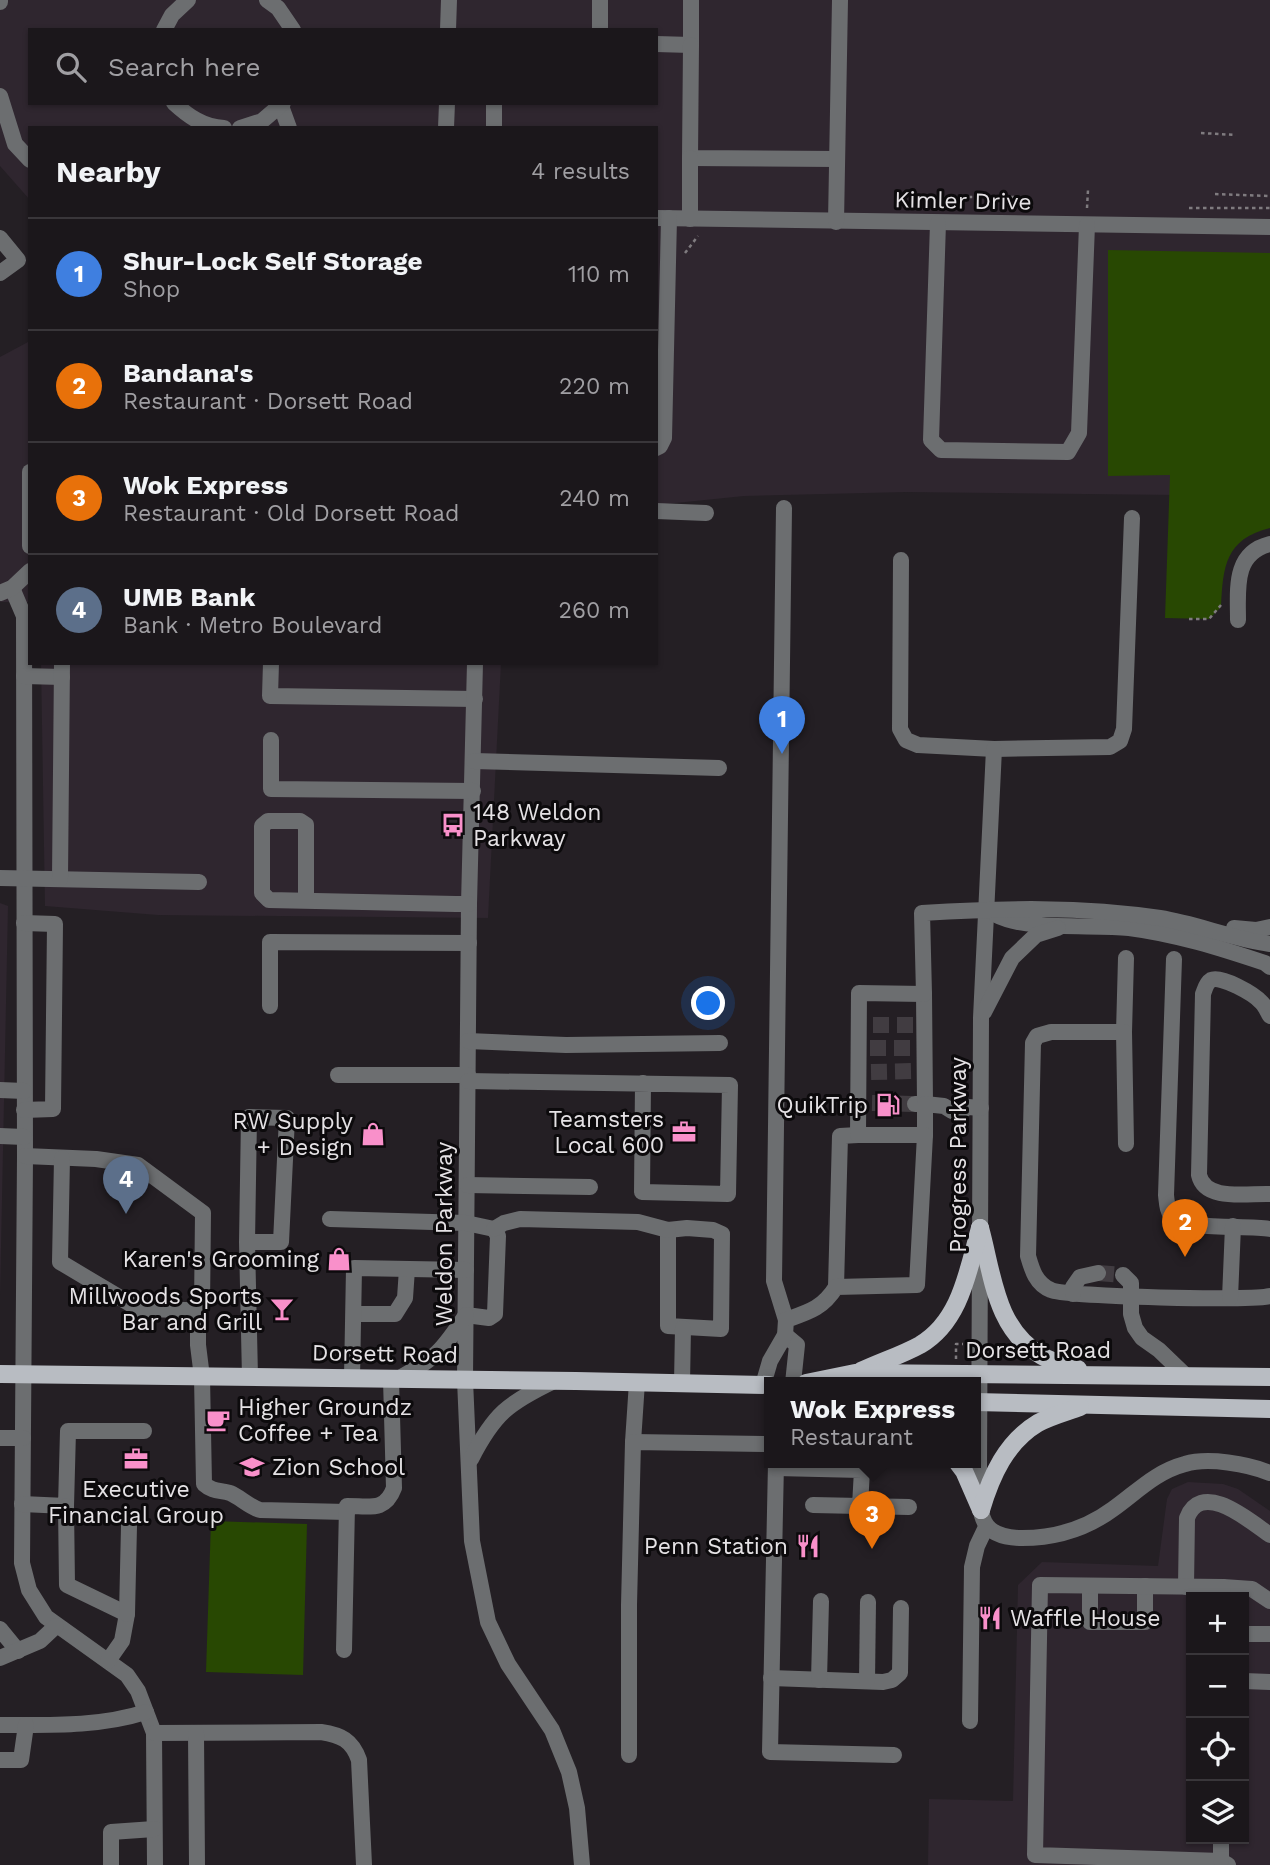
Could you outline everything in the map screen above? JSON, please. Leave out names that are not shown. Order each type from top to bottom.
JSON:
[{"type":"main road","points":[[855,1373],[920,1345],[941,1328],[953,1311],[963,1287],[979,1228]]},
{"type":"main road","points":[[979,1228],[1002,1314],[1012,1331],[1042,1357],[1090,1374]]},
{"type":"main road","name":"Dorsett Road","points":[[835,1377],[855,1373],[1270,1377]]},
{"type":"main road","name":"Dorsett Road","points":[[0,1374],[764,1385]]},
{"type":"main road","points":[[981,1402],[1270,1409]]},
{"type":"main road","points":[[984,1518],[989,1482],[1013,1445],[1037,1424],[1093,1403]]},
{"type":"main road","points":[[962,1468],[984,1518]]},
{"type":"street","points":[[165,28],[172,15],[188,0]]},
{"type":"street","points":[[448,28],[449,0]]},
{"type":"street","points":[[600,0],[600,28]]},
{"type":"street","points":[[690,219],[691,0]]},
{"type":"street","points":[[836,222],[840,0]]},
{"type":"street","points":[[277,3],[292,28]]},
{"type":"street","points":[[658,44],[691,45]]},
{"type":"street","points":[[0,96],[15,144],[28,158]]},
{"type":"street","points":[[176,105],[192,119],[210,126]]},
{"type":"street","points":[[246,126],[262,121],[282,105],[288,126]]},
{"type":"street","points":[[446,126],[447,105]]},
{"type":"street","points":[[494,105],[494,126]]},
{"type":"street","points":[[690,158],[837,159]]},
{"type":"street","points":[[658,447],[664,438],[663,218]]},
{"type":"street","name":"Kimler Drive","points":[[663,218],[1270,227]]},
{"type":"street","points":[[939,223],[931,440],[941,450],[1068,452],[1079,433],[1087,225]]},
{"type":"street","points":[[0,238],[18,260],[0,273]]},
{"type":"street","points":[[784,509],[775,1281],[786,1327],[797,1345],[794,1377]]},
{"type":"street","points":[[658,511],[706,513]]},
{"type":"street","points":[[901,560],[900,729],[906,740],[918,745],[994,749],[1110,747],[1120,741],[1124,729],[1132,517]]},
{"type":"street","points":[[1238,620],[1238,578],[1242,564],[1249,554],[1270,544]]},
{"type":"street","points":[[28,572],[4,588],[24,616],[25,1156],[21,1544],[24,1575],[37,1606],[56,1626],[127,1675],[138,1691],[154,1732],[155,1865]]},
{"type":"street","points":[[271,665],[270,696],[475,699]]},
{"type":"street","name":"Weldon Parkway","points":[[475,665],[469,905],[465,1380],[472,1541],[488,1622],[508,1664],[552,1730],[569,1772],[577,1808],[582,1865]]},
{"type":"street","points":[[24,676],[62,670],[60,879]]},
{"type":"street","points":[[271,740],[271,789],[473,791]]},
{"type":"street","name":"Progress Parkway","points":[[979,1377],[979,1228],[975,1107],[994,749]]},
{"type":"street","points":[[474,761],[719,768]]},
{"type":"street","points":[[306,901],[306,825],[300,821],[268,821],[262,826],[262,893],[269,900],[306,901],[469,905]]},
{"type":"street","points":[[0,878],[199,881]]},
{"type":"street","points":[[836,1287],[918,1285],[925,1135],[920,1104],[919,1049],[924,994],[922,913],[985,909],[1109,911],[1200,925],[1256,930],[1270,928]]},
{"type":"street","points":[[985,909],[1006,920],[1127,928],[1184,937],[1265,963],[1270,967]]},
{"type":"street","points":[[24,923],[55,924],[53,1109],[24,1110]]},
{"type":"street","points":[[1200,925],[1270,944]]},
{"type":"street","points":[[981,1018],[1012,958],[1036,935],[1068,926]]},
{"type":"street","points":[[270,1006],[270,942],[469,943]]},
{"type":"street","points":[[1126,958],[1126,1144]]},
{"type":"street","points":[[1174,959],[1166,1195],[1170,1214],[1183,1224],[1270,1229]]},
{"type":"street","points":[[1270,1016],[1262,1002],[1234,984],[1218,979],[1210,980],[1205,986],[1199,1175],[1201,1183],[1206,1189],[1218,1193],[1270,1194]]},
{"type":"street","points":[[858,1135],[865,1103],[865,1024],[859,993],[924,994]]},
{"type":"street","points":[[1124,1032],[1044,1032],[1037,1036],[1033,1043],[1028,1256],[1032,1271],[1040,1284],[1052,1291],[1073,1294],[1230,1298],[1270,1296]]},
{"type":"street","points":[[468,1041],[566,1045],[720,1043]]},
{"type":"street","points":[[338,1074],[730,1085],[728,1194],[642,1192],[642,1083]]},
{"type":"street","points":[[1170,1080],[1201,1081]]},
{"type":"street","points":[[0,1090],[24,1091]]},
{"type":"street","points":[[920,1104],[944,1106],[951,1100],[963,1100],[975,1107]]},
{"type":"street","points":[[247,1242],[281,1242],[287,1118],[249,1117],[247,1242],[250,1377]]},
{"type":"street","points":[[767,1377],[770,1361],[786,1327],[827,1301],[836,1287],[840,1136],[925,1135]]},
{"type":"street","points":[[0,1136],[24,1137]]},
{"type":"street","points":[[25,1156],[96,1159],[138,1165],[204,1213],[202,1307],[198,1313],[204,1484],[212,1491],[232,1494],[250,1507],[260,1510],[347,1512]]},
{"type":"street","points":[[62,1158],[60,1262],[139,1309],[186,1310],[198,1313]]},
{"type":"street","points":[[467,1185],[590,1187]]},
{"type":"street","points":[[330,1219],[466,1223],[494,1229],[520,1219],[638,1222],[668,1230],[702,1228],[722,1234],[720,1329],[668,1326],[668,1230]]},
{"type":"street","points":[[1230,1298],[1233,1226]]},
{"type":"street","points":[[344,1650],[347,1506],[379,1506],[389,1500],[394,1488],[395,1379],[429,1362],[444,1348],[466,1315],[489,1318],[495,1314],[498,1236],[494,1229]]},
{"type":"street","points":[[352,1378],[354,1268],[466,1270]]},
{"type":"street","points":[[354,1314],[395,1314],[405,1298],[407,1269]]},
{"type":"street","points":[[1073,1294],[1073,1287],[1080,1277],[1098,1273]]},
{"type":"street","points":[[1123,1275],[1131,1283],[1131,1314],[1135,1328],[1142,1338],[1185,1375]]},
{"type":"street","points":[[682,1383],[683,1328]]},
{"type":"street","points":[[470,1461],[485,1432],[499,1413],[523,1396],[556,1380]]},
{"type":"street","points":[[629,1755],[628,1661],[637,1382]]},
{"type":"street","points":[[127,1614],[67,1585],[68,1431],[144,1431]]},
{"type":"street","points":[[0,1438],[23,1438]]},
{"type":"street","points":[[633,1442],[764,1444]]},
{"type":"street","points":[[984,1518],[1000,1537],[1047,1538],[1084,1527],[1112,1510],[1153,1477],[1187,1463],[1219,1462],[1255,1467],[1270,1473]]},
{"type":"street","points":[[776,1468],[771,1752],[894,1755]]},
{"type":"street","points":[[819,1468],[862,1470],[860,1506]]},
{"type":"street","name":"Progress Parkway","points":[[981,1468],[984,1518]]},
{"type":"street","points":[[1186,1587],[1187,1518],[1189,1512],[1200,1503],[1229,1506],[1270,1535]]},
{"type":"street","points":[[22,1504],[66,1506]]},
{"type":"street","points":[[813,1505],[909,1507]]},
{"type":"street","points":[[970,1721],[972,1567],[984,1518]]},
{"type":"street","points":[[108,1661],[122,1641],[127,1614],[129,1526]]},
{"type":"street","points":[[1222,1844],[1224,1863],[1035,1855],[1040,1585],[1186,1587],[1222,1592],[1252,1588],[1270,1601]]},
{"type":"street","points":[[1090,1586],[1090,1622],[1145,1622],[1145,1586]]},
{"type":"street","points":[[819,1680],[821,1601]]},
{"type":"street","points":[[867,1682],[869,1602]]},
{"type":"street","points":[[771,1678],[867,1682],[892,1679],[900,1673],[901,1608]]},
{"type":"street","points":[[0,1658],[40,1641],[56,1626]]},
{"type":"street","points":[[0,1629],[18,1651]]},
{"type":"street","points":[[1249,1634],[1270,1634]]},
{"type":"street","points":[[1249,1681],[1270,1682]]},
{"type":"street","points":[[0,1725],[118,1721],[146,1712]]},
{"type":"street","points":[[0,1760],[22,1760],[26,1725]]},
{"type":"street","points":[[154,1732],[321,1732],[337,1735],[355,1748],[359,1760],[364,1865]]},
{"type":"street","points":[[197,1732],[197,1865]]},
{"type":"street","points":[[111,1865],[111,1832],[154,1829]]},
{"type":"path","points":[[1201,133],[1236,135]]},
{"type":"path","points":[[915,190],[913,197],[1020,197],[1022,208]]},
{"type":"path","points":[[1215,194],[1270,196]]},
{"type":"path","points":[[1188,208],[1270,208]]},
{"type":"path","points":[[956,1363],[956,1344],[966,1344]]},
{"type":"shaded area","points":[[0,0],[1270,0],[1270,496],[906,492],[744,496],[658,505],[658,126],[28,126],[28,198],[0,166]]},
{"type":"shaded area","points":[[28,342],[28,602],[0,602],[0,357]]},
{"type":"shaded area","points":[[41,665],[501,665],[488,918],[158,915],[45,906]]},
{"type":"shaded area","points":[[0,903],[8,906],[0,1296]]},
{"type":"shaded area","points":[[1188,1482],[1223,1484],[1238,1489],[1270,1511],[1270,1865],[928,1865],[929,1799],[1013,1801],[1018,1585],[1042,1562],[1158,1566],[1167,1499],[1172,1489]]},
{"type":"green space","points":[[1108,250],[1270,253],[1270,528],[1255,533],[1235,547],[1229,557],[1223,579],[1221,607],[1209,619],[1165,618],[1170,475],[1108,476]]},
{"type":"green space","points":[[211,1521],[307,1524],[303,1675],[206,1672]]},
{"type":"tunnel","points":[[873,1025],[916,1025]]},
{"type":"tunnel","points":[[870,1048],[915,1048]]},
{"type":"tunnel","points":[[871,1072],[916,1071]]},
{"type":"tunnel","points":[[872,1103],[915,1104]]},
{"type":"tunnel","points":[[1098,1273],[1123,1275]]},
{"type":"place","name":"Shur-Lock Self Storage","points":[[782,754]]},
{"type":"place","name":"148 Weldon Parkway","points":[[453,825]]},
{"type":"place","name":"QuikTrip","points":[[888,1105]]},
{"type":"place","name":"Teamsters Local 600","points":[[684,1132]]},
{"type":"place","name":"RW Supply + Design","points":[[373,1134]]},
{"type":"place","name":"UMB Bank","points":[[126,1214]]},
{"type":"place","name":"Bandana's","points":[[1185,1257]]},
{"type":"place","name":"Karen's Grooming","points":[[339,1259]]},
{"type":"place","name":"Millwoods Sports Bar and Grill","points":[[282,1309]]},
{"type":"place","name":"Higher Groundz Coffee + Tea","points":[[218,1420]]},
{"type":"place","name":"Executive Financial Group","points":[[136,1459]]},
{"type":"place","name":"Zion School","points":[[252,1467]]},
{"type":"place","name":"Penn Station","points":[[808,1546]]},
{"type":"place","name":"Wok Express","points":[[872,1549]]},
{"type":"place","name":"Waffle House","points":[[990,1618]]}]
